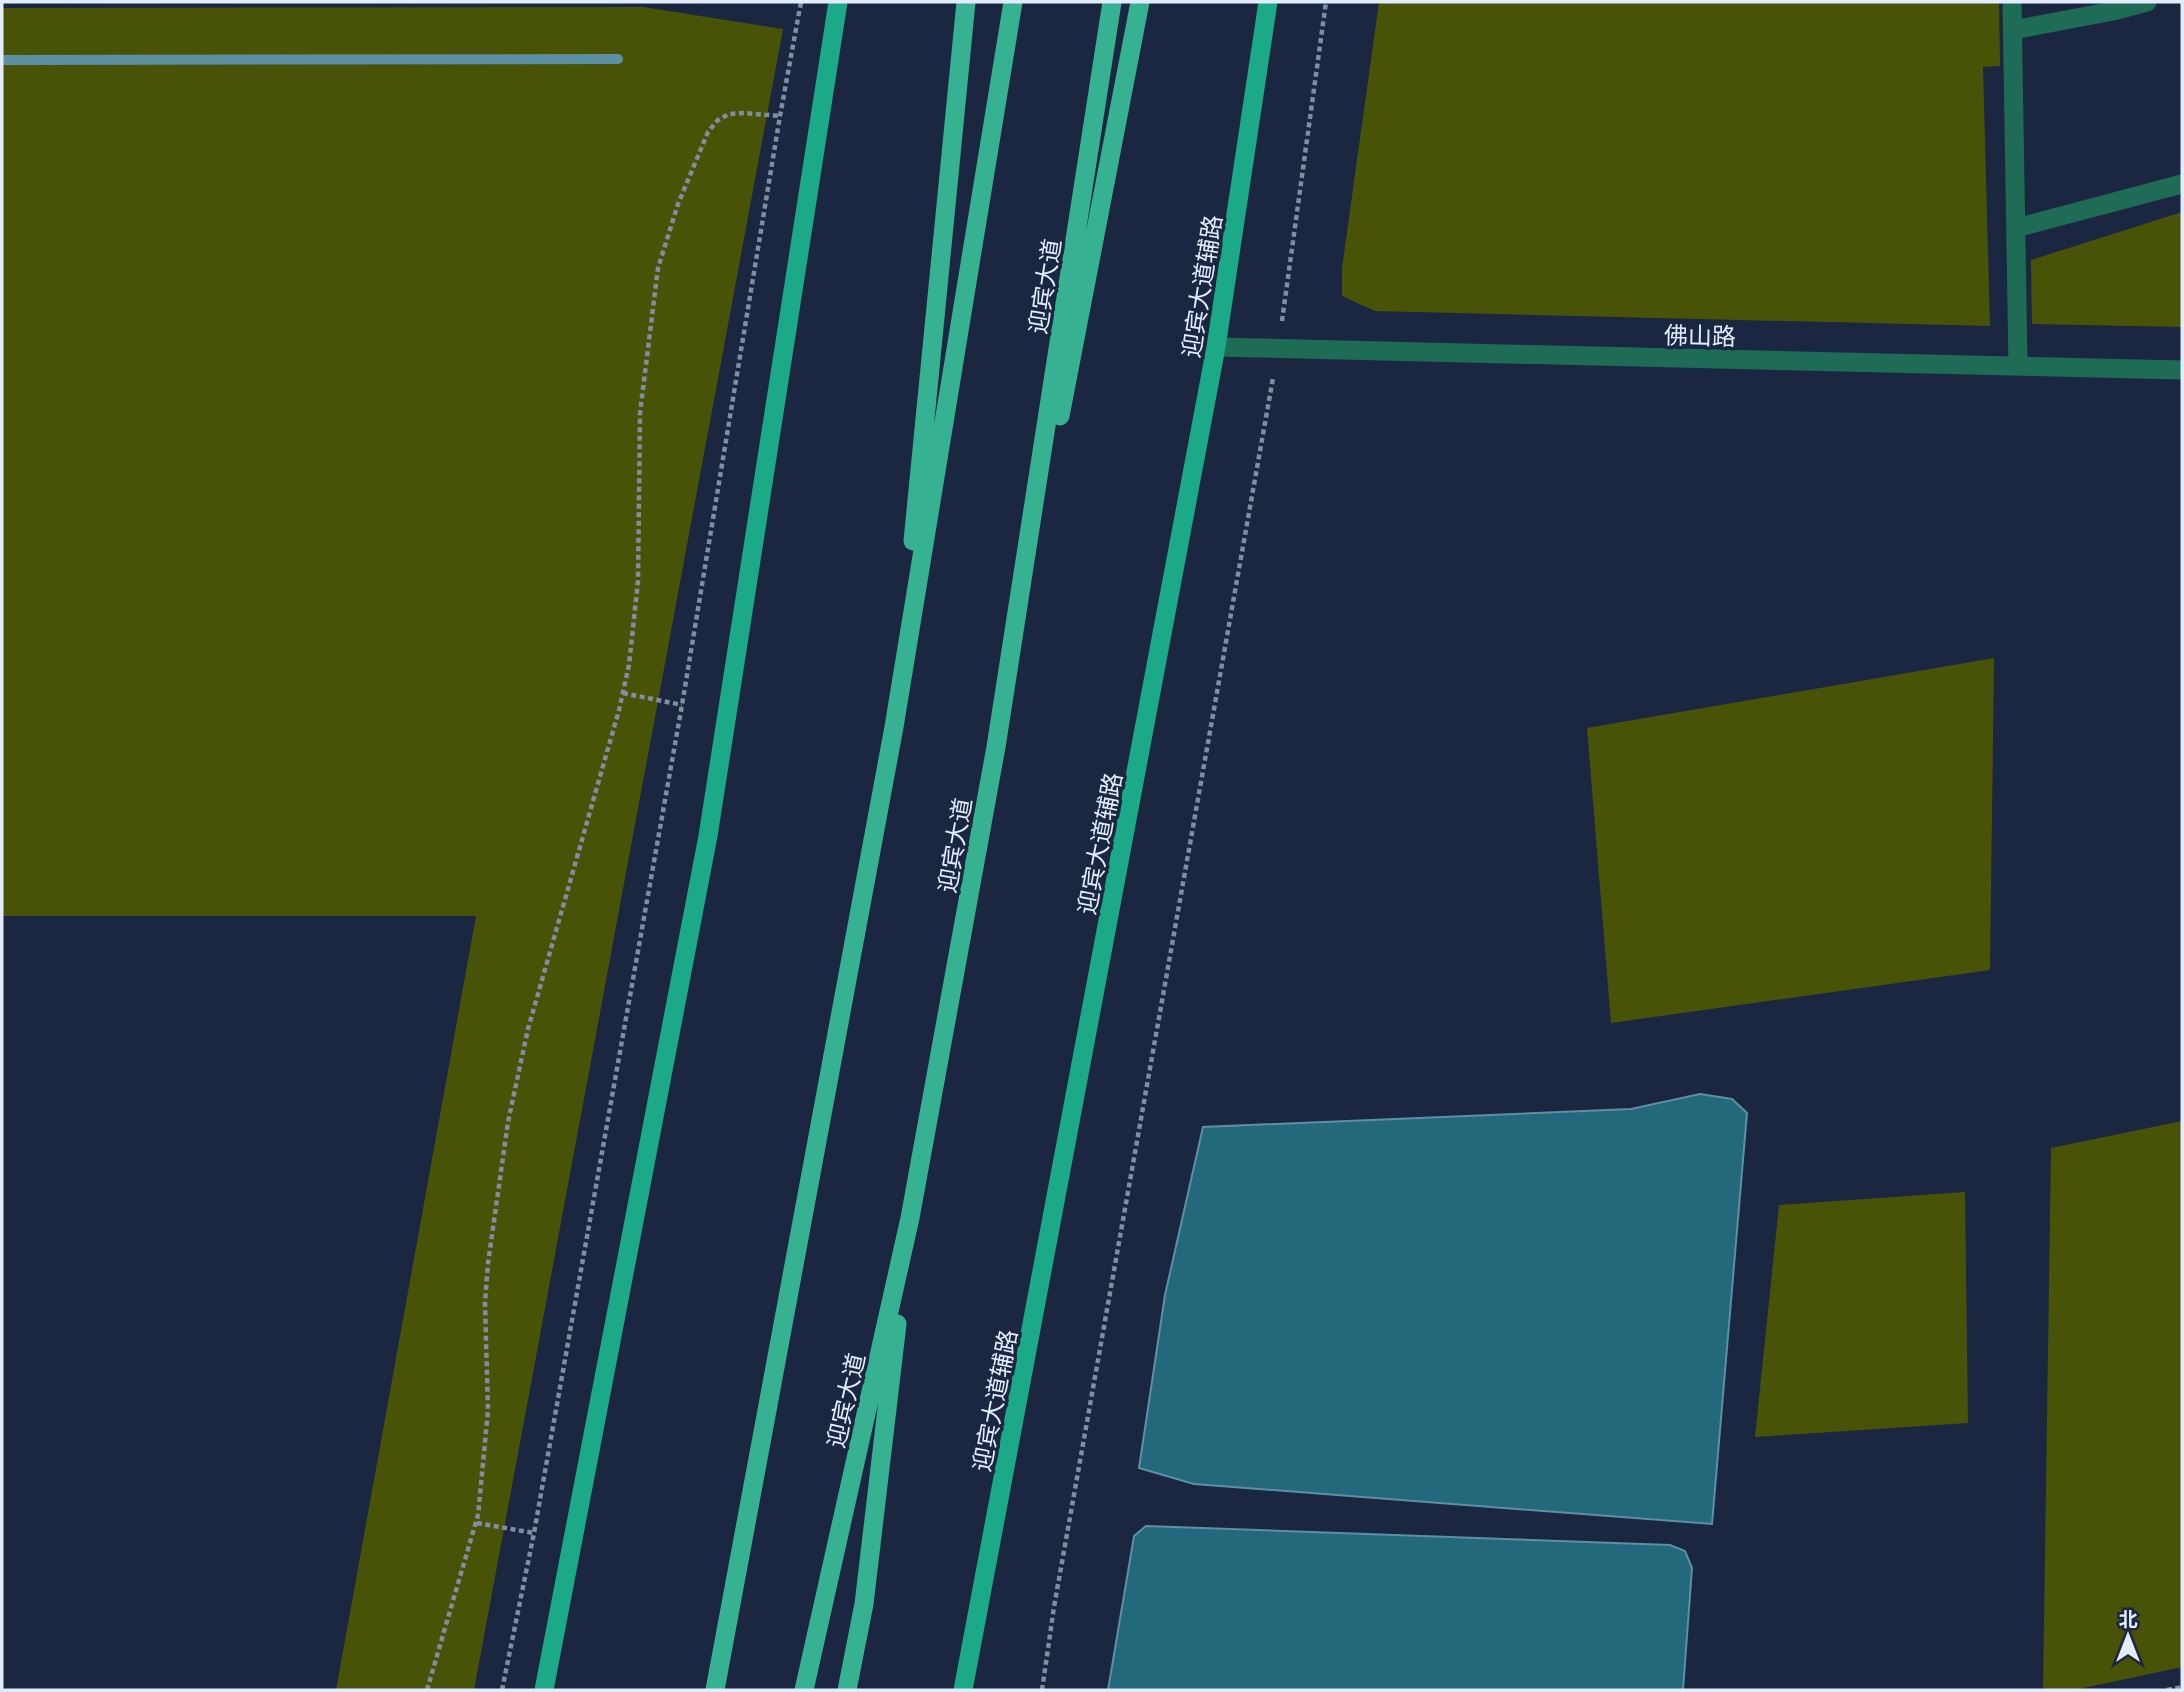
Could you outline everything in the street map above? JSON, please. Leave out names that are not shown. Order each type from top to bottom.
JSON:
[{"type":"highway","points":[[894,727],[966,2]]},
{"type":"highway","points":[[715,1690],[894,727],[1013,2]]},
{"type":"highway","name":"迎宾大道","points":[[804,1690],[910,1218],[996,747],[1112,2]]},
{"type":"highway","points":[[996,747],[1140,2]]},
{"type":"highway","points":[[847,1690],[864,1604],[910,1218]]},
{"type":"highway","points":[[702,1690],[737,1577]]},
{"type":"main road","points":[[544,1690],[708,836],[838,2]]},
{"type":"main road","name":"迎宾大道辅路","points":[[963,1690],[1216,347],[1268,2]]},
{"type":"street","points":[[2012,2],[2018,366]]},
{"type":"street","points":[[2013,30],[2147,2]]},
{"type":"street","points":[[2016,228],[2182,184]]},
{"type":"street","name":"佛山路","points":[[1216,347],[2182,370]]},
{"type":"path","points":[[502,1690],[534,1534],[682,705],[780,116],[802,2]]},
{"type":"path","points":[[1042,1690],[1059,1579],[1278,349],[1326,2]]},
{"type":"path","points":[[427,1690],[478,1515],[488,1411],[485,1303],[488,1263],[508,1122],[528,1029],[629,666],[638,581],[640,413],[658,268],[678,204],[708,132],[718,120],[729,114],[780,116]]},
{"type":"path","points":[[623,693],[682,705]]},
{"type":"path","points":[[477,1523],[534,1534]]},
{"type":"path","points":[[2167,1690],[2182,1687]]},
{"type":"green space","points":[[1379,2],[1999,2],[2000,66],[1983,67],[1990,326],[1375,311],[1342,296],[1342,268]]},
{"type":"green space","points":[[643,7],[783,29],[474,1690],[336,1690],[476,916],[2,916],[2,8]]},
{"type":"green space","points":[[2182,212],[2182,327],[2032,324],[2031,260]]},
{"type":"green space","points":[[1994,658],[1990,970],[1611,1023],[1587,728]]},
{"type":"green space","points":[[2182,1121],[2182,1667],[2074,1690],[2043,1690],[2051,1148]]},
{"type":"green space","points":[[1965,1192],[1968,1423],[1755,1437],[1779,1205]]},
{"type":"water","points":[[1700,1094],[1732,1099],[1747,1113],[1712,1524],[1194,1484],[1139,1468],[1165,1295],[1203,1127],[1631,1109]]},
{"type":"water","points":[[1146,1526],[1670,1545],[1685,1551],[1692,1568],[1683,1690],[1108,1690],[1134,1536]]},
{"type":"waterway","points":[[2,60],[618,59]]}]
